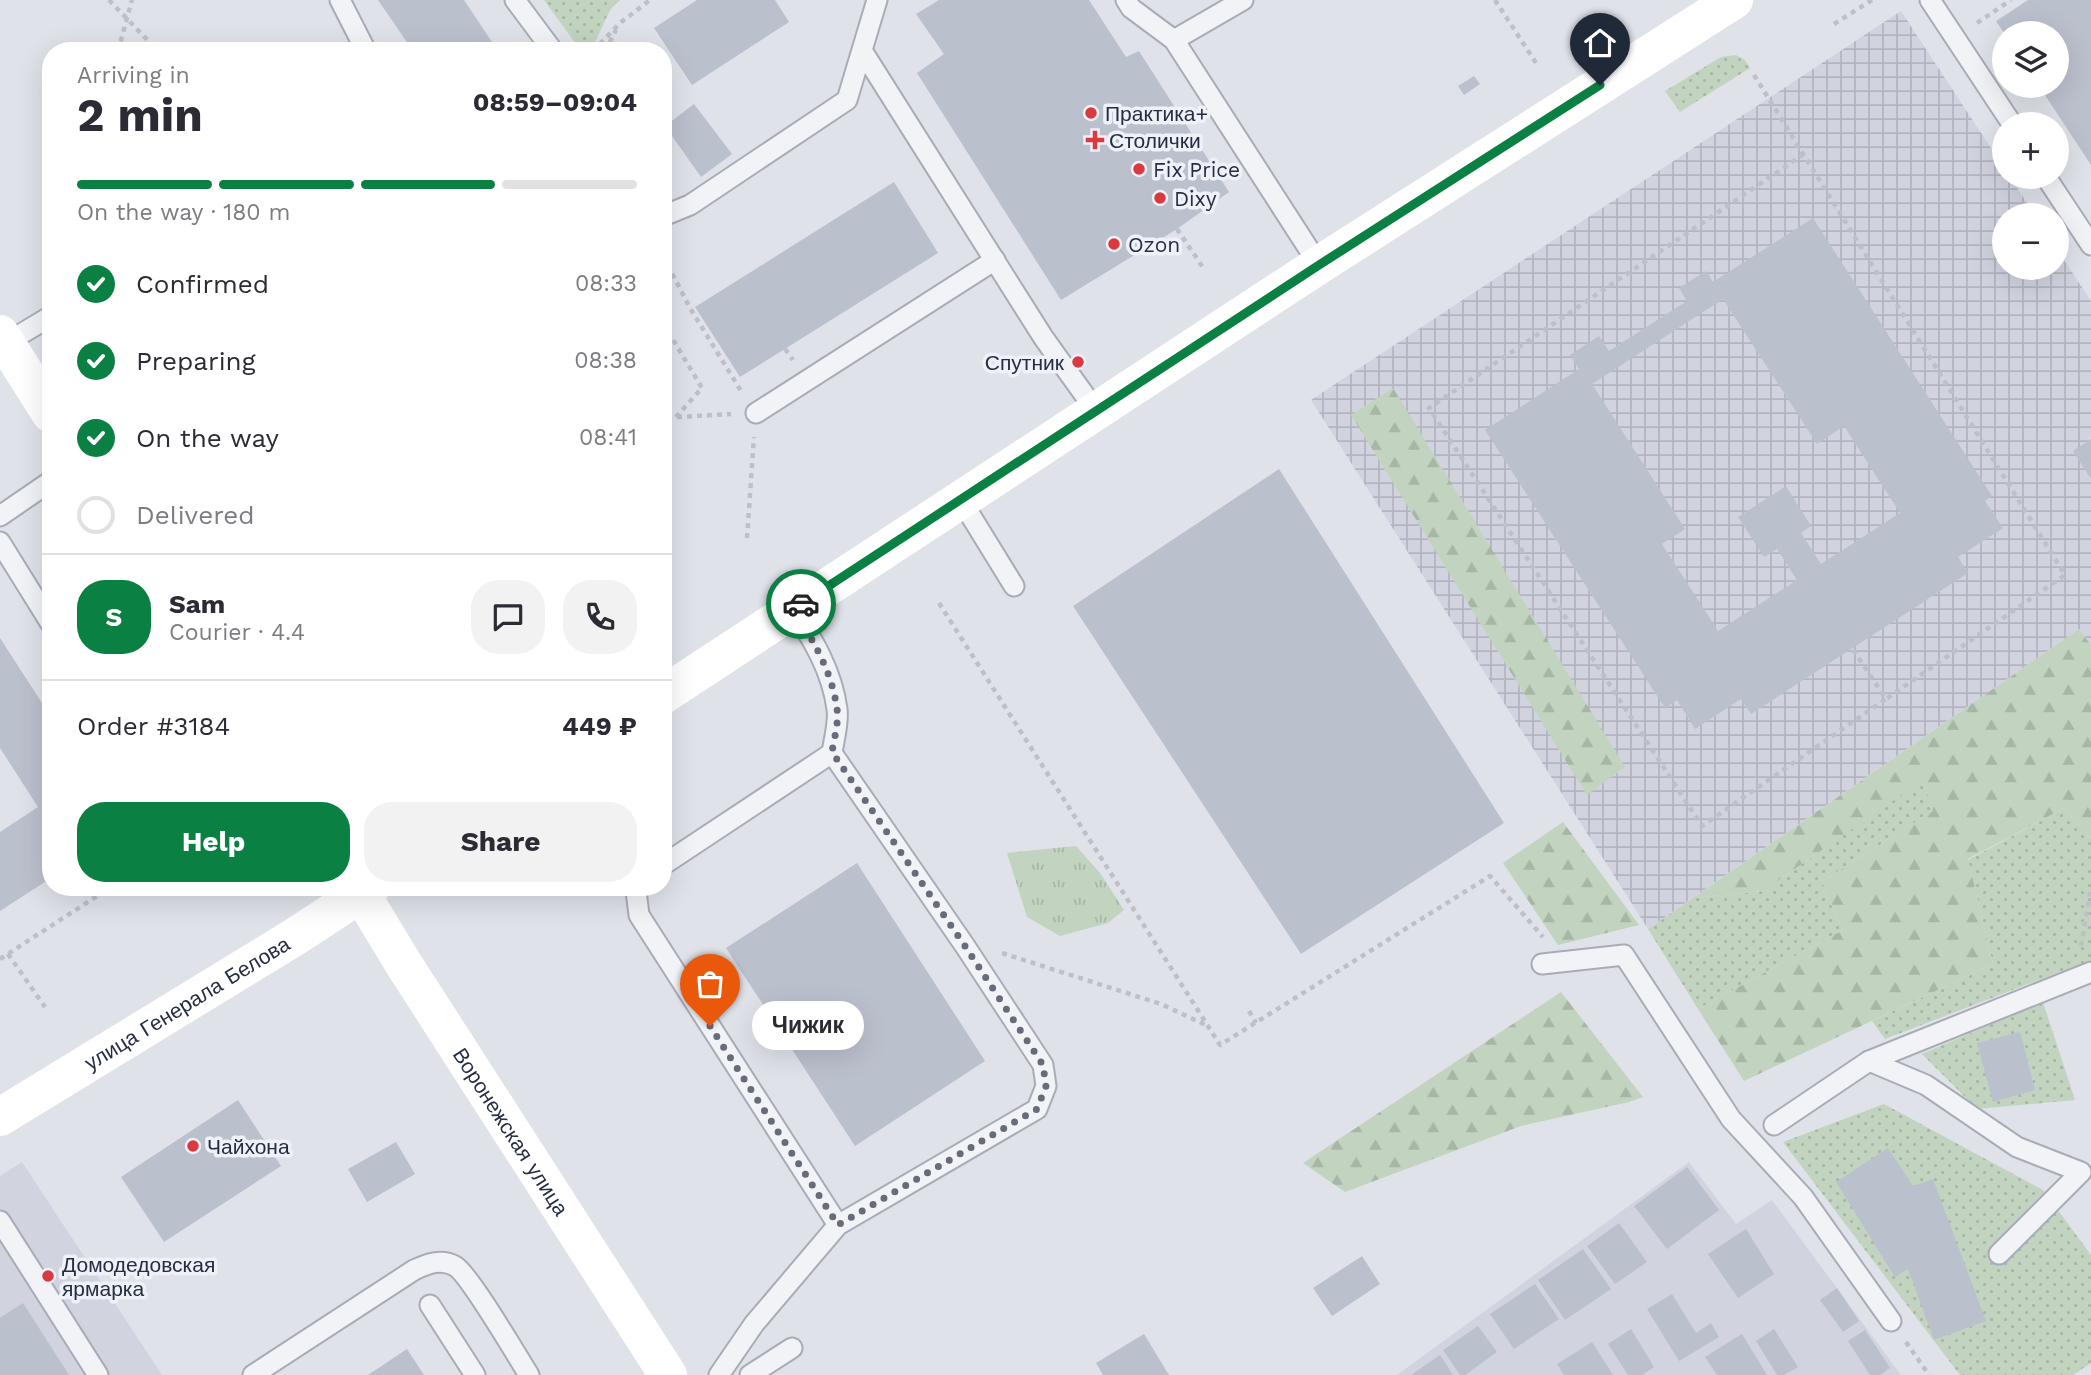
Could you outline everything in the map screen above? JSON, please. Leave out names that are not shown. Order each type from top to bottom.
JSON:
[{"type":"street","points":[[672,689],[1319,265],[1734,0]]},
{"type":"street","points":[[3,339],[42,400]]},
{"type":"street","name":"улица Генерала Белова","points":[[0,1117],[352,896]]},
{"type":"street","name":"Воронежская улица","points":[[367,896],[411,975],[668,1375]]},
{"type":"lane","points":[[340,0],[361,42]]},
{"type":"lane","points":[[515,0],[546,42]]},
{"type":"lane","points":[[672,212],[690,205],[847,100],[877,0]]},
{"type":"lane","points":[[1126,0],[1131,8],[1174,40],[1319,265]]},
{"type":"lane","points":[[1174,40],[1243,0]]},
{"type":"lane","points":[[1930,0],[2004,112]]},
{"type":"lane","points":[[863,52],[1043,337],[1096,411]]},
{"type":"lane","points":[[2054,189],[2091,246]]},
{"type":"lane","points":[[756,413],[995,260]]},
{"type":"lane","points":[[3,339],[42,320]]},
{"type":"lane","points":[[0,516],[42,487]]},
{"type":"lane","points":[[961,500],[1014,586]]},
{"type":"lane","points":[[0,542],[42,610]]},
{"type":"lane","points":[[719,1375],[754,1324],[838,1225],[1037,1109],[1046,1086],[1043,1065],[832,752],[837,711],[828,675],[817,646],[793,609]]},
{"type":"lane","points":[[672,859],[832,752]]},
{"type":"lane","points":[[637,896],[639,915],[838,1225]]},
{"type":"lane","points":[[1542,964],[1623,955],[1731,1119],[1803,1197],[1891,1321]]},
{"type":"lane","points":[[1774,1125],[1869,1061],[2084,974],[2091,993]]},
{"type":"lane","points":[[1869,1061],[1926,1085],[2017,1147],[2088,1175],[1999,1254]]},
{"type":"lane","points":[[0,1221],[99,1375]]},
{"type":"lane","points":[[253,1375],[414,1270],[434,1261],[455,1266],[469,1281],[529,1375]]},
{"type":"lane","points":[[430,1305],[475,1375]]},
{"type":"lane","points":[[750,1375],[792,1348]]},
{"type":"path","points":[[109,0],[150,42]]},
{"type":"path","points":[[120,42],[132,0]]},
{"type":"path","points":[[602,42],[620,23],[650,0]]},
{"type":"path","points":[[1495,0],[1536,63]]},
{"type":"path","points":[[1834,24],[1872,0]]},
{"type":"path","points":[[1954,37],[2011,0]]},
{"type":"path","points":[[610,42],[620,23]]},
{"type":"path","points":[[1754,75],[1804,154],[2064,575],[1702,826],[1429,408],[1804,154]]},
{"type":"path","points":[[1177,229],[1204,269]]},
{"type":"path","points":[[672,273],[756,413],[747,538]]},
{"type":"path","points":[[672,338],[702,388],[676,417],[756,413]]},
{"type":"path","points":[[939,603],[1220,1045],[1490,876],[1550,945]]},
{"type":"path","points":[[1852,648],[1886,699]]},
{"type":"path","points":[[2084,974],[2091,888]]},
{"type":"path","points":[[0,959],[97,896]]},
{"type":"path","points":[[965,946],[1011,955],[1149,1000],[1209,1026]]},
{"type":"path","points":[[8,954],[45,1007]]},
{"type":"path","points":[[1249,1011],[1256,1023]]},
{"type":"path","points":[[1891,1321],[1929,1375]]},
{"type":"shaded area","points":[[1901,11],[1992,150],[1992,189],[2018,189],[2027,203],[1992,203],[1992,280],[2069,280],[2069,268],[2091,301],[2091,645],[2079,629],[1648,929],[1311,400]]},
{"type":"shaded area","name":"Домодедовская ярмарка","points":[[22,1162],[162,1375],[0,1375],[0,1176]]},
{"type":"shaded area","points":[[1689,1162],[1736,1224],[1772,1200],[1901,1375],[1397,1375]]},
{"type":"green space","points":[[544,0],[620,0],[610,10],[595,42],[574,42]]},
{"type":"green space","points":[[1736,55],[1745,60],[1750,68],[1680,112],[1665,91],[1721,57]]},
{"type":"green space","points":[[1393,388],[1625,767],[1587,795],[1351,415]]},
{"type":"green space","points":[[2079,629],[2091,645],[2091,838],[2064,808],[1968,859],[1993,964],[1744,1081],[1698,1009],[1843,930],[1821,882],[1933,811],[1923,780],[1763,891],[1693,898]]},
{"type":"green space","points":[[1923,779],[1933,811],[1821,882],[1843,930],[1698,1009],[1648,929],[1693,898],[1763,891]]},
{"type":"green space","points":[[2064,808],[2091,838],[2091,960],[1885,1039],[1872,1021],[1993,964],[1968,860]]},
{"type":"green space","points":[[1563,822],[1639,925],[1558,945],[1503,863]]},
{"type":"green space","points":[[1076,846],[1100,873],[1124,910],[1108,923],[1060,936],[1027,917],[1007,853]]},
{"type":"green space","points":[[1561,992],[1643,1097],[1521,1126],[1345,1192],[1303,1163]]},
{"type":"green space","points":[[2043,1002],[2075,1100],[1977,1109],[1922,1054]]},
{"type":"green space","points":[[1884,1104],[2043,1190],[2091,1255],[2091,1363],[2073,1375],[1960,1375],[1783,1142]]},
{"type":"building","points":[[378,0],[464,0],[492,42],[407,42]]},
{"type":"building","points":[[697,0],[775,0],[789,22],[692,85],[672,55],[672,42],[663,42],[654,28]]},
{"type":"building","points":[[939,0],[1089,0],[1126,57],[1139,51],[1229,192],[1177,229],[1061,300],[917,73],[944,54],[916,14]]},
{"type":"building","points":[[2028,0],[2091,0],[2091,165],[2069,132],[2069,112],[2056,112],[2047,98],[2069,98],[2069,21],[1996,21]]},
{"type":"building","points":[[1474,76],[1480,84],[1464,95],[1458,86]]},
{"type":"building","points":[[694,104],[732,154],[701,177],[672,136],[672,121]]},
{"type":"building","points":[[894,182],[938,253],[740,377],[695,307]]},
{"type":"building","points":[[1813,218],[1992,496],[1985,501],[2003,528],[1958,557],[1968,573],[1751,714],[1741,699],[1695,729],[1677,700],[1665,708],[1485,430],[1579,369],[1570,355],[1599,336],[1609,351],[1687,301],[1679,288],[1706,271],[1713,282]],"holes":[[[1723,299],[1817,444],[1844,426],[1900,513],[1821,564],[1801,533],[1811,526],[1786,486],[1738,517],[1764,557],[1777,549],[1797,580],[1718,631],[1662,544],[1685,529],[1592,384]]]},
{"type":"building","points":[[2091,439],[2091,479],[2073,451]]},
{"type":"building","points":[[1279,469],[1504,823],[1301,954],[1073,606]]},
{"type":"building","points":[[0,638],[42,703],[42,884],[0,911],[0,832],[38,807],[0,748]]},
{"type":"building","points":[[857,863],[985,1061],[855,1146],[726,948]]},
{"type":"building","points":[[2020,1032],[2035,1090],[1993,1102],[1977,1043]]},
{"type":"building","points":[[238,1100],[281,1166],[164,1242],[121,1177]]},
{"type":"building","points":[[396,1142],[415,1174],[367,1202],[348,1169]]},
{"type":"building","points":[[1888,1148],[1913,1186],[1933,1179],[1986,1321],[1934,1340],[1908,1269],[1895,1277],[1836,1182]]},
{"type":"building","points":[[1687,1167],[1719,1210],[1667,1249],[1634,1206]]},
{"type":"building","points":[[1619,1223],[1647,1262],[1615,1284],[1587,1246]]},
{"type":"building","points":[[1746,1229],[1774,1274],[1738,1298],[1708,1254]]},
{"type":"building","points":[[1583,1249],[1611,1289],[1565,1320],[1538,1280]]},
{"type":"building","points":[[1362,1256],[1380,1284],[1332,1316],[1313,1288]]},
{"type":"building","points":[[1535,1284],[1559,1319],[1514,1349],[1490,1314]]},
{"type":"building","points":[[1837,1288],[1859,1321],[1843,1332],[1820,1300]]},
{"type":"building","points":[[1672,1294],[1696,1333],[1711,1323],[1719,1337],[1679,1361],[1647,1309]]},
{"type":"building","points":[[23,1303],[69,1375],[0,1375],[0,1318]]},
{"type":"building","points":[[1478,1326],[1497,1352],[1465,1375],[1460,1375],[1443,1350]]},
{"type":"building","points":[[1631,1329],[1654,1367],[1642,1375],[1628,1375],[1608,1344]]},
{"type":"building","points":[[1774,1329],[1798,1367],[1784,1375],[1777,1375],[1756,1341]]},
{"type":"building","points":[[1865,1330],[1890,1368],[1880,1375],[1870,1375],[1848,1341]]},
{"type":"building","points":[[1144,1334],[1169,1375],[1103,1375],[1096,1363]]},
{"type":"building","points":[[1742,1334],[1767,1375],[1717,1375],[1705,1357]]},
{"type":"building","points":[[1592,1342],[1613,1375],[1564,1375],[1557,1364]]},
{"type":"building","points":[[407,1349],[424,1375],[368,1375]]},
{"type":"building","points":[[1440,1355],[1453,1375],[1411,1375]]},
{"type":"way so far","points":[[710,1026],[838,1225],[1037,1109],[1046,1086],[1043,1065],[832,752],[837,711],[817,646],[793,609],[801,604]]},
{"type":"place","name":"Практика+","points":[[1091,113]]},
{"type":"place","name":"Столички","points":[[1095,140]]},
{"type":"place","name":"Fix Price","points":[[1139,169]]},
{"type":"place","name":"Dixy","points":[[1160,198]]},
{"type":"place","name":"Ozon","points":[[1114,244]]},
{"type":"place","name":"Спутник","points":[[1078,362]]},
{"type":"place","name":"Чижик","points":[[710,1026]]},
{"type":"place","name":"Чайхона","points":[[193,1146]]},
{"type":"place","name":"Домодедовская ярмарка","points":[[48,1276]]},
{"type":"route","points":[[801,604],[1319,265],[1600,85]]}]
